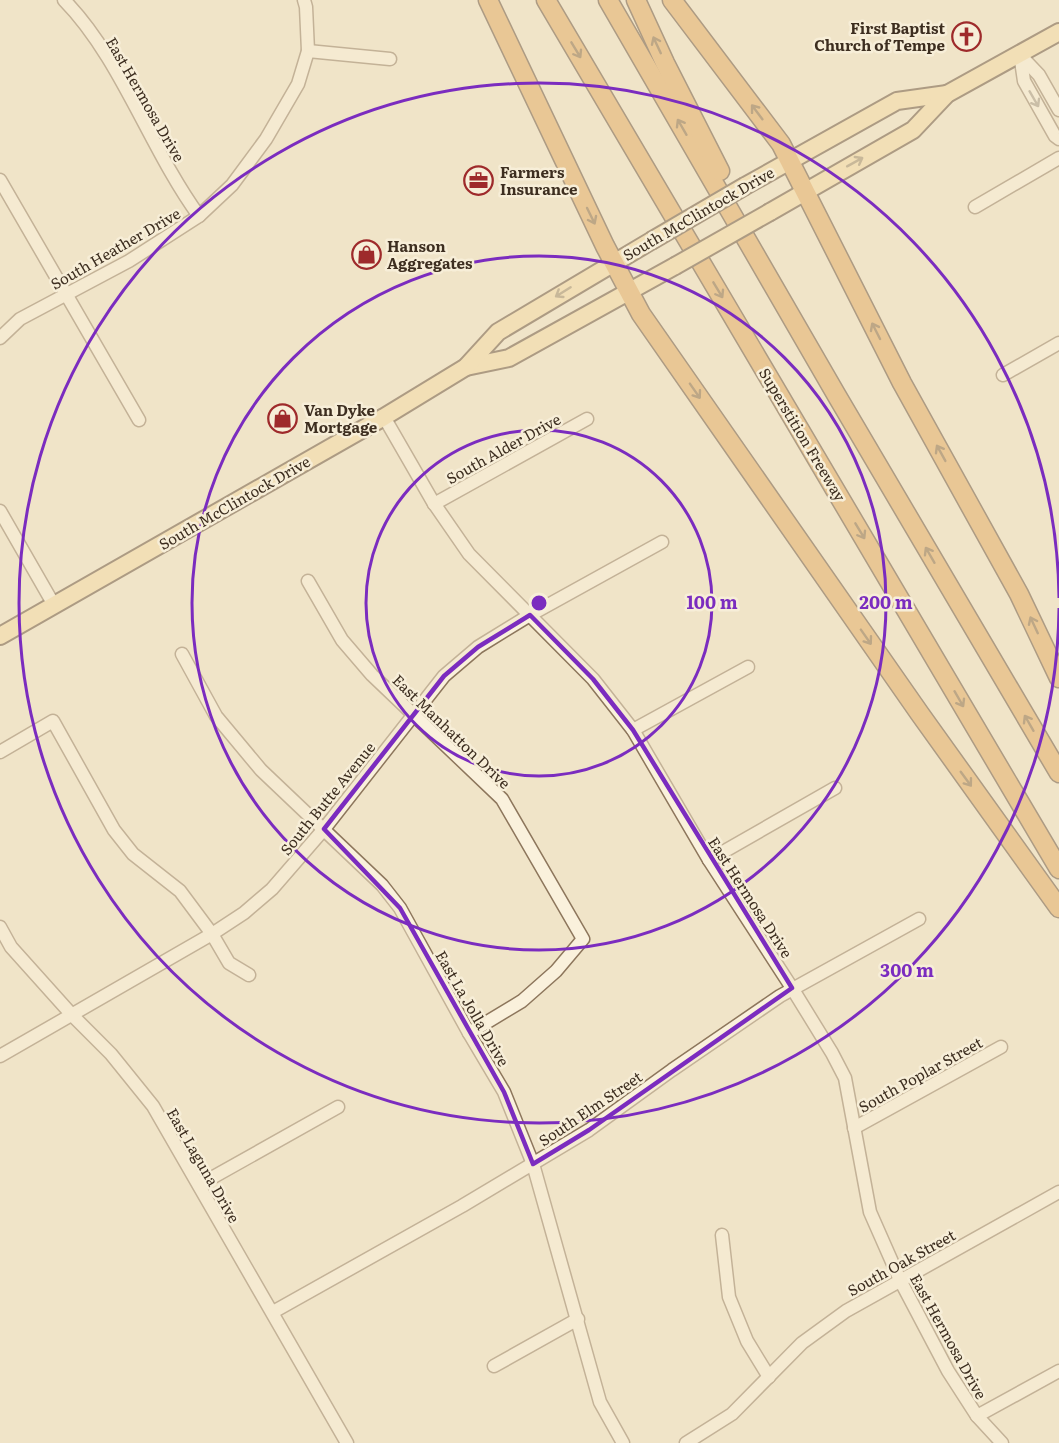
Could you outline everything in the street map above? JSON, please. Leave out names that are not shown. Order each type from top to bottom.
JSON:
[{"type":"highway","points":[[488,0],[641,314],[829,585],[1059,908]]},
{"type":"highway","name":"Superstition Freeway","points":[[546,0],[1059,869]]},
{"type":"highway","points":[[608,0],[1059,773]]},
{"type":"highway","points":[[636,0],[675,84],[837,396]]},
{"type":"highway","points":[[672,0],[781,144],[902,383],[1019,594],[1059,678]]},
{"type":"main road","name":"South McClintock Drive","points":[[466,367],[509,358],[666,272],[913,129],[947,94],[1059,32]]},
{"type":"main road","name":"South McClintock Drive","points":[[0,636],[384,417],[466,367],[498,332],[614,261],[752,182],[897,101],[947,94]]},
{"type":"street","name":"East Hermosa Drive","points":[[64,0],[109,59],[158,152],[200,216]]},
{"type":"street","name":"South Heather Drive","points":[[0,338],[20,319],[129,261],[200,216],[232,185],[266,139],[298,84],[308,51],[304,0]]},
{"type":"street","points":[[308,51],[390,59]]},
{"type":"street","points":[[1020,54],[1039,75],[1059,110]]},
{"type":"street","points":[[1020,54],[1024,81],[1055,136],[1059,139]]},
{"type":"street","points":[[975,207],[1059,158]]},
{"type":"street","points":[[0,180],[139,420]]},
{"type":"street","points":[[1003,375],[1059,343]]},
{"type":"street","name":"East Hermosa Drive","points":[[384,417],[434,504],[470,554],[593,679],[633,730],[709,860],[792,988],[845,1078],[870,1212],[900,1280],[948,1371],[977,1416],[1002,1443]]},
{"type":"street","name":"South Alder Drive","points":[[434,504],[587,419]]},
{"type":"street","points":[[0,511],[54,605]]},
{"type":"street","name":"South Butte Avenue","points":[[0,1056],[212,934],[244,913],[272,889],[324,829],[444,676],[478,647],[530,615],[662,542]]},
{"type":"street","name":"East Manhatton Drive","points":[[308,581],[342,640],[372,675],[502,799],[584,939],[556,971],[522,1001],[469,1033]]},
{"type":"street","name":"East La Jolla Drive","points":[[182,654],[216,716],[261,770],[382,885],[400,908],[504,1092],[533,1164],[600,1402],[623,1443]]},
{"type":"street","points":[[633,730],[748,667]]},
{"type":"street","points":[[0,752],[53,721],[114,830],[133,854],[180,891],[212,934],[229,963],[249,975]]},
{"type":"street","points":[[709,860],[834,788]]},
{"type":"street","name":"South Elm Street","points":[[273,1312],[590,1130],[672,1070],[792,988],[919,919]]},
{"type":"street","name":"East Laguna Drive","points":[[0,927],[11,947],[72,1015],[111,1054],[153,1106],[347,1443]]},
{"type":"street","name":"South Poplar Street","points":[[854,1128],[1001,1047]]},
{"type":"street","points":[[199,1185],[338,1107]]},
{"type":"street","name":"South Oak Street","points":[[686,1443],[732,1414],[802,1343],[846,1311],[1059,1192]]},
{"type":"street","points":[[722,1235],[729,1297],[747,1341],[769,1377]]},
{"type":"street","points":[[494,1366],[578,1318]]},
{"type":"street","points":[[977,1416],[1059,1371]]},
{"type":"highlighted area","points":[[530,615],[593,679],[633,730],[792,988],[589,1130],[533,1164],[504,1092],[400,908],[324,829],[444,676],[478,647]]},
{"type":"place","name":"First Baptist Church of Tempe","points":[[966,36]]},
{"type":"place","name":"Farmers Insurance","points":[[479,180]]},
{"type":"place","name":"Hanson Aggregates","points":[[366,254]]},
{"type":"place","name":"Van Dyke Mortgage","points":[[283,418]]}]
